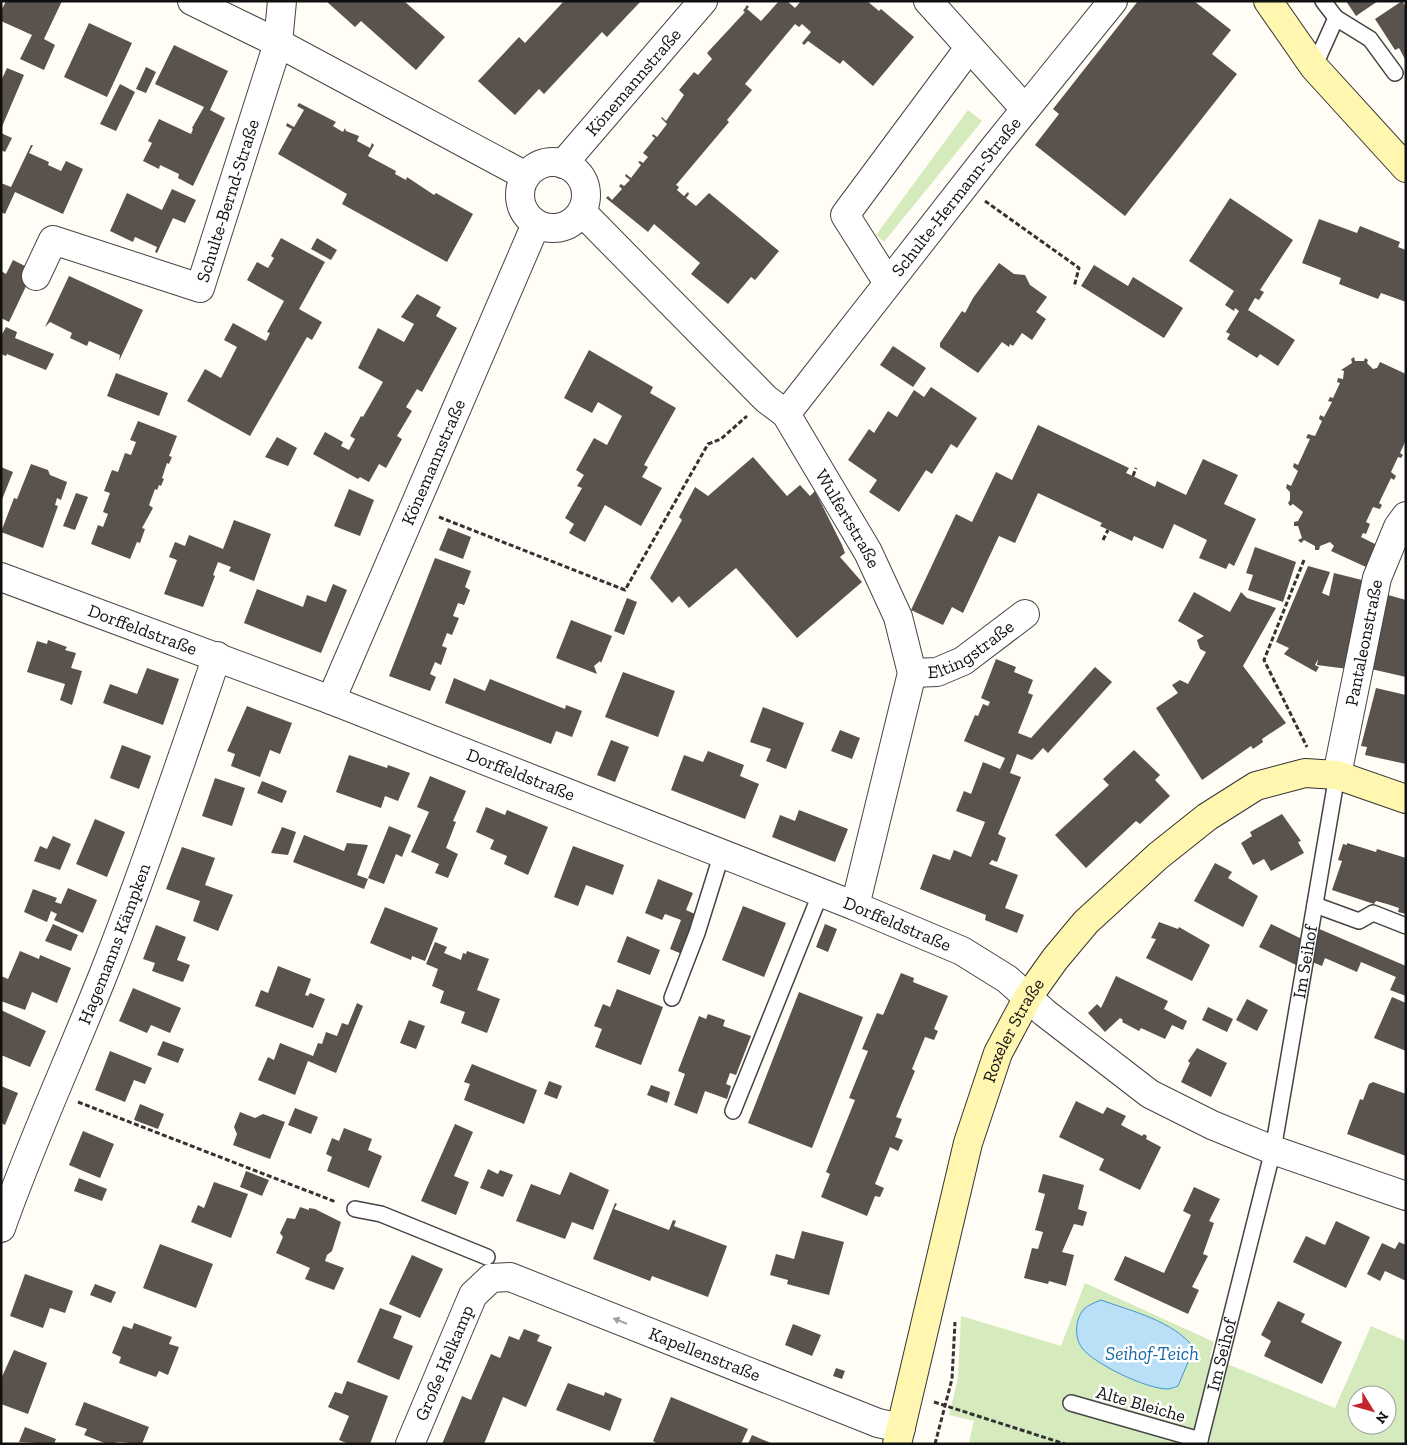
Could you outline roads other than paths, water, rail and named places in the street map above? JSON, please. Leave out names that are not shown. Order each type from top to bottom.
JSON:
[{"type":"main road","points":[[1268,1],[1314,67],[1406,168]]},
{"type":"main road","points":[[1328,774],[1406,799]]},
{"type":"main road","name":"Roxeler Straße","points":[[899,1436],[971,1135],[998,1053],[1028,997],[1055,959],[1086,922],[1158,856],[1207,817],[1256,786],[1285,777],[1328,774]]},
{"type":"street","points":[[192,1],[278,43],[526,176]]},
{"type":"street","name":"Schulte-Bernd-Straße","points":[[36,276],[53,240],[200,288],[278,43],[282,1]]},
{"type":"street","name":"Könemannstraße","points":[[562,164],[703,1]]},
{"type":"street","name":"Schulte-Hermann-Straße","points":[[928,1],[1025,109]]},
{"type":"street","name":"Schulte-Hermann-Straße","points":[[776,407],[888,284],[1025,109],[1114,1]]},
{"type":"street","name":"Schulte-Hermann-Straße","points":[[888,284],[845,215],[970,48]]},
{"type":"street","points":[[543,164],[562,164],[580,176],[585,186],[586,196],[582,212],[574,221],[559,228],[547,228],[536,224],[526,215],[520,202],[520,188],[526,176],[543,164]]},
{"type":"street","name":"Wulfertstraße","points":[[582,212],[776,407],[868,552],[898,617],[912,673],[855,906]]},
{"type":"street","name":"Könemannstraße","points":[[331,700],[536,224]]},
{"type":"street","name":"Pantaleonstraße","points":[[1328,774],[1377,578],[1398,527],[1406,516]]},
{"type":"street","name":"Dorffeldstraße","points":[[1,577],[217,656],[821,892],[962,951],[1007,979],[1028,997]]},
{"type":"street","name":"Eltingstraße","points":[[912,673],[936,672],[963,661],[1025,614]]},
{"type":"street","name":"Hagemanns Kämpken","points":[[1,1228],[23,1165],[52,1092],[133,896],[217,656]]},
{"type":"street","points":[[1028,997],[1045,1013],[1150,1094],[1212,1126],[1273,1150],[1406,1196]]},
{"type":"street","name":"Kapellenstraße","points":[[510,1277],[878,1423],[899,1436]]},
{"type":"street","name":"Große Helkamp","points":[[410,1444],[473,1295],[491,1278],[510,1277]]},
{"type":"lane","points":[[1323,1],[1336,18],[1370,39],[1395,73]]},
{"type":"lane","points":[[1314,67],[1336,18]]},
{"type":"lane","name":"Im Seihof","points":[[1200,1442],[1273,1150],[1315,905],[1328,774]]},
{"type":"lane","points":[[672,998],[697,933],[722,853]]},
{"type":"lane","points":[[733,1111],[821,892]]},
{"type":"lane","points":[[1315,905],[1359,921],[1373,913],[1406,926]]},
{"type":"lane","points":[[355,1209],[381,1214],[487,1257]]},
{"type":"lane","name":"Alte Bleiche","points":[[1071,1403],[1200,1442]]},
{"type":"water","name":"Seihof-Teich","points":[[1101,1300],[1164,1324],[1194,1348],[1178,1386],[1168,1389],[1158,1388],[1134,1380],[1109,1368],[1082,1348],[1078,1339],[1077,1323],[1081,1313],[1086,1308]]}]
